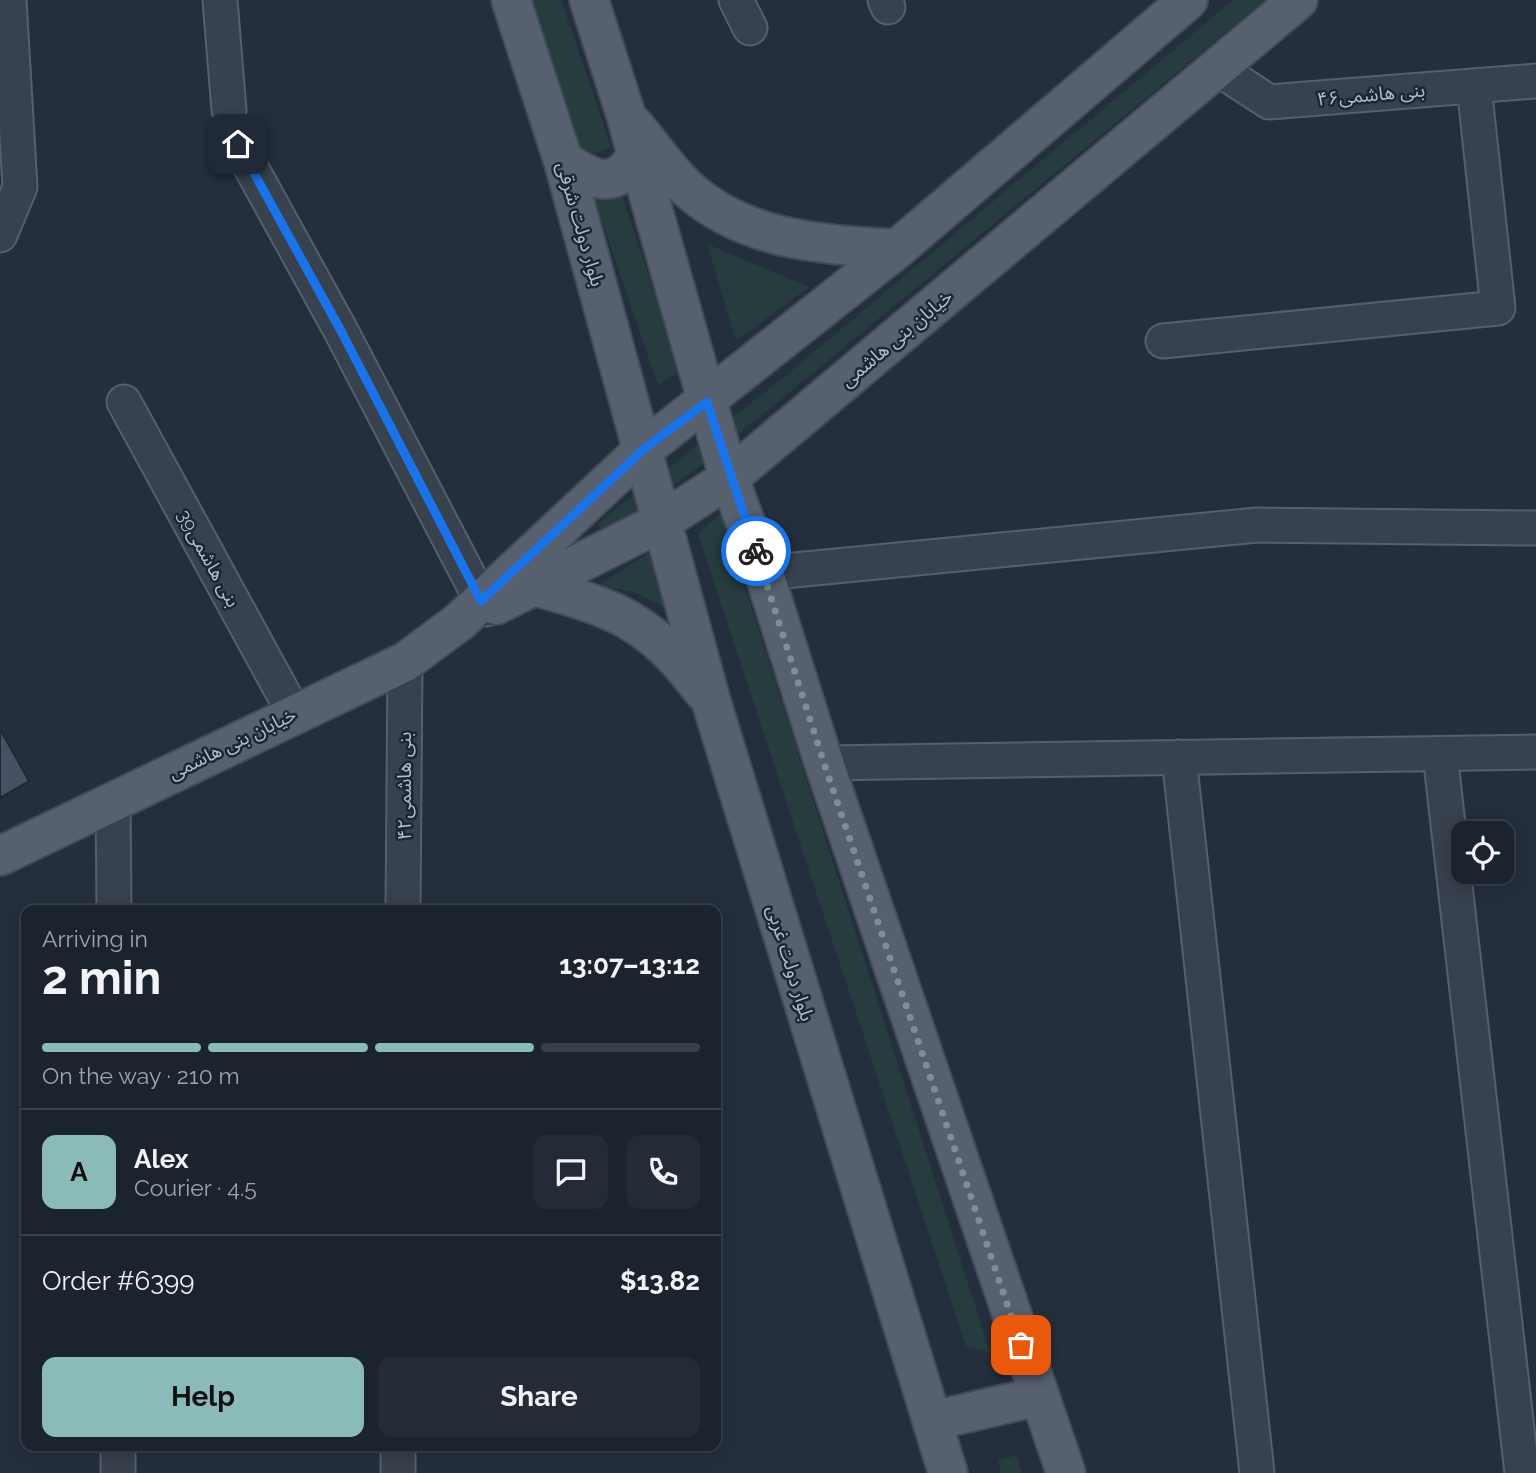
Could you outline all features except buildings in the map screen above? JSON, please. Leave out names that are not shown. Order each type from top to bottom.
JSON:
[{"type":"main road","name":"بلوار دولت شرقی","points":[[511,0],[563,160],[644,449]]},
{"type":"main road","points":[[589,0],[626,115],[729,478],[764,573],[824,763],[1066,1473]]},
{"type":"main road","name":"خیابان بنی هاشمی","points":[[0,856],[405,662],[476,611],[644,449],[707,402],[897,249],[1188,0]]},
{"type":"main road","name":"خیابان بنی هاشمی","points":[[476,611],[534,586],[663,521],[729,478],[1298,0]]},
{"type":"main road","points":[[563,160],[590,178],[605,180],[620,176],[630,167],[637,154],[626,115]]},
{"type":"main road","points":[[626,115],[690,191],[750,229],[813,243],[897,249]]},
{"type":"main road","name":"بلوار دولت غربی","points":[[644,449],[711,701],[948,1473]]},
{"type":"main road","points":[[534,586],[599,604],[645,628],[678,658],[711,701]]},
{"type":"main road","points":[[932,1421],[1039,1396]]},
{"type":"street","points":[[0,235],[20,187],[9,0]]},
{"type":"street","points":[[220,0],[229,110]]},
{"type":"street","name":"بنی هاشمی۴۶","points":[[1216,68],[1269,102],[1536,81]]},
{"type":"street","points":[[1163,341],[1498,308],[1474,86]]},
{"type":"street","points":[[238,144],[341,331],[476,611]]},
{"type":"street","name":"بنی هاشمی39","points":[[124,402],[294,713]]},
{"type":"street","points":[[764,573],[1257,525],[1536,528]]},
{"type":"street","name":"بنی هاشمی۴۲","points":[[403,905],[405,662]]},
{"type":"street","points":[[824,763],[1536,752]]},
{"type":"street","points":[[1440,754],[1522,1473]]},
{"type":"street","points":[[1179,757],[1257,1473]]},
{"type":"street","points":[[113,800],[114,905]]},
{"type":"street","points":[[118,1451],[118,1473]]},
{"type":"street","points":[[398,1451],[398,1473]]},
{"type":"green space","points":[[531,0],[561,0],[611,147],[595,154],[578,151]]},
{"type":"green space","points":[[1233,0],[1265,0],[700,466],[605,533],[597,524],[789,373]]},
{"type":"green space","points":[[619,187],[681,371],[658,385],[592,192]]},
{"type":"green space","points":[[707,244],[809,287],[736,341]]},
{"type":"green space","points":[[721,513],[990,1352],[966,1346],[698,534]]},
{"type":"green space","points":[[657,548],[673,611],[633,592],[598,585]]},
{"type":"green space","points":[[1016,1455],[1022,1473],[1001,1473],[998,1461]]},
{"type":"way so far","points":[[756,551],[824,763],[1021,1345]]},
{"type":"route","points":[[238,144],[341,331],[481,601],[644,449],[707,402],[729,478],[756,551]]}]
